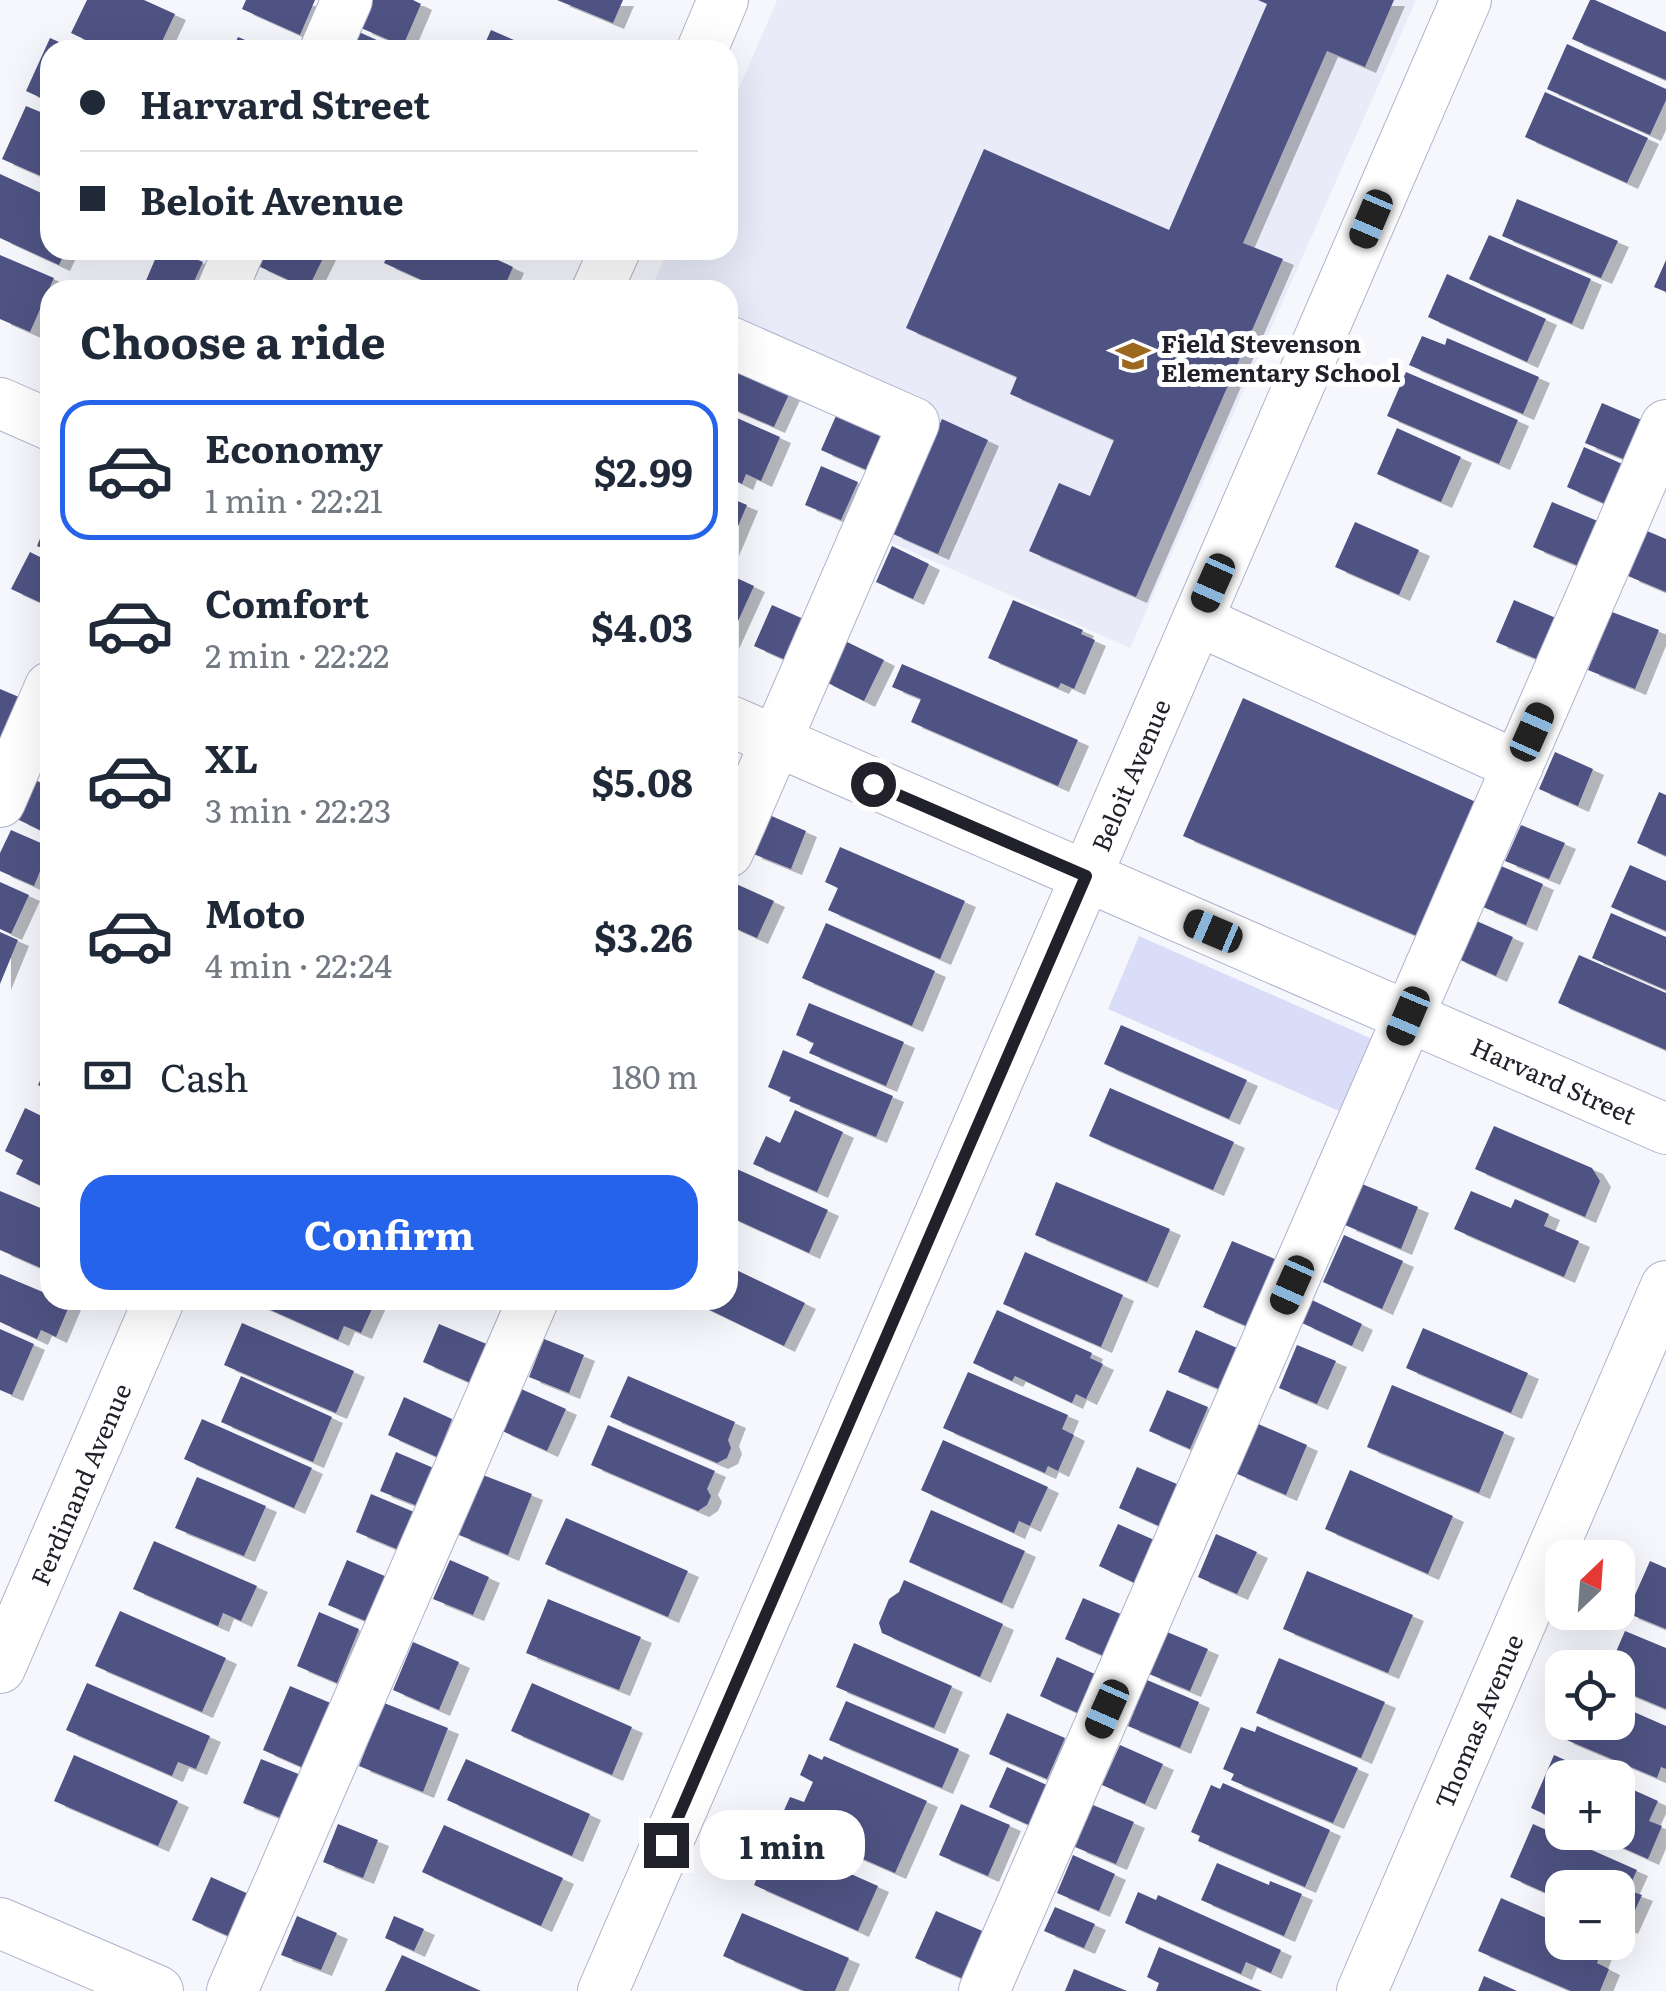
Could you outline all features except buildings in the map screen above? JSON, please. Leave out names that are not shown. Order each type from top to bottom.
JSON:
[{"type":"street","points":[[329,40],[347,0]]},
{"type":"street","points":[[706,40],[723,0]]},
{"type":"street","name":"Beloit Avenue","points":[[603,1991],[1466,0]]},
{"type":"street","points":[[738,344],[914,423],[738,829]]},
{"type":"street","points":[[0,403],[40,421]]},
{"type":"street","points":[[984,1991],[1666,424]]},
{"type":"street","points":[[1197,620],[1518,766]]},
{"type":"street","points":[[0,802],[40,710]]},
{"type":"street","name":"Harvard Street","points":[[738,724],[1666,1129]]},
{"type":"street","name":"Thomas Avenue","points":[[1362,1991],[1666,1286]]},
{"type":"street","name":"Ferdinand Avenue","points":[[0,1668],[155,1310]]},
{"type":"street","points":[[232,1991],[529,1310]]},
{"type":"street","points":[[0,1923],[158,1991]]},
{"type":"shaded area","points":[[777,0],[1416,0],[1130,648],[858,528],[903,423],[738,349],[738,280],[655,280],[664,260],[738,260],[738,91]]},
{"type":"shaded area","points":[[1139,936],[1379,1042],[1346,1114],[1108,1009]]},
{"type":"place","name":"Field Stevenson Elementary School","points":[[1133,356]]},
{"type":"route","points":[[666,1845],[1086,876],[873,784]]}]
